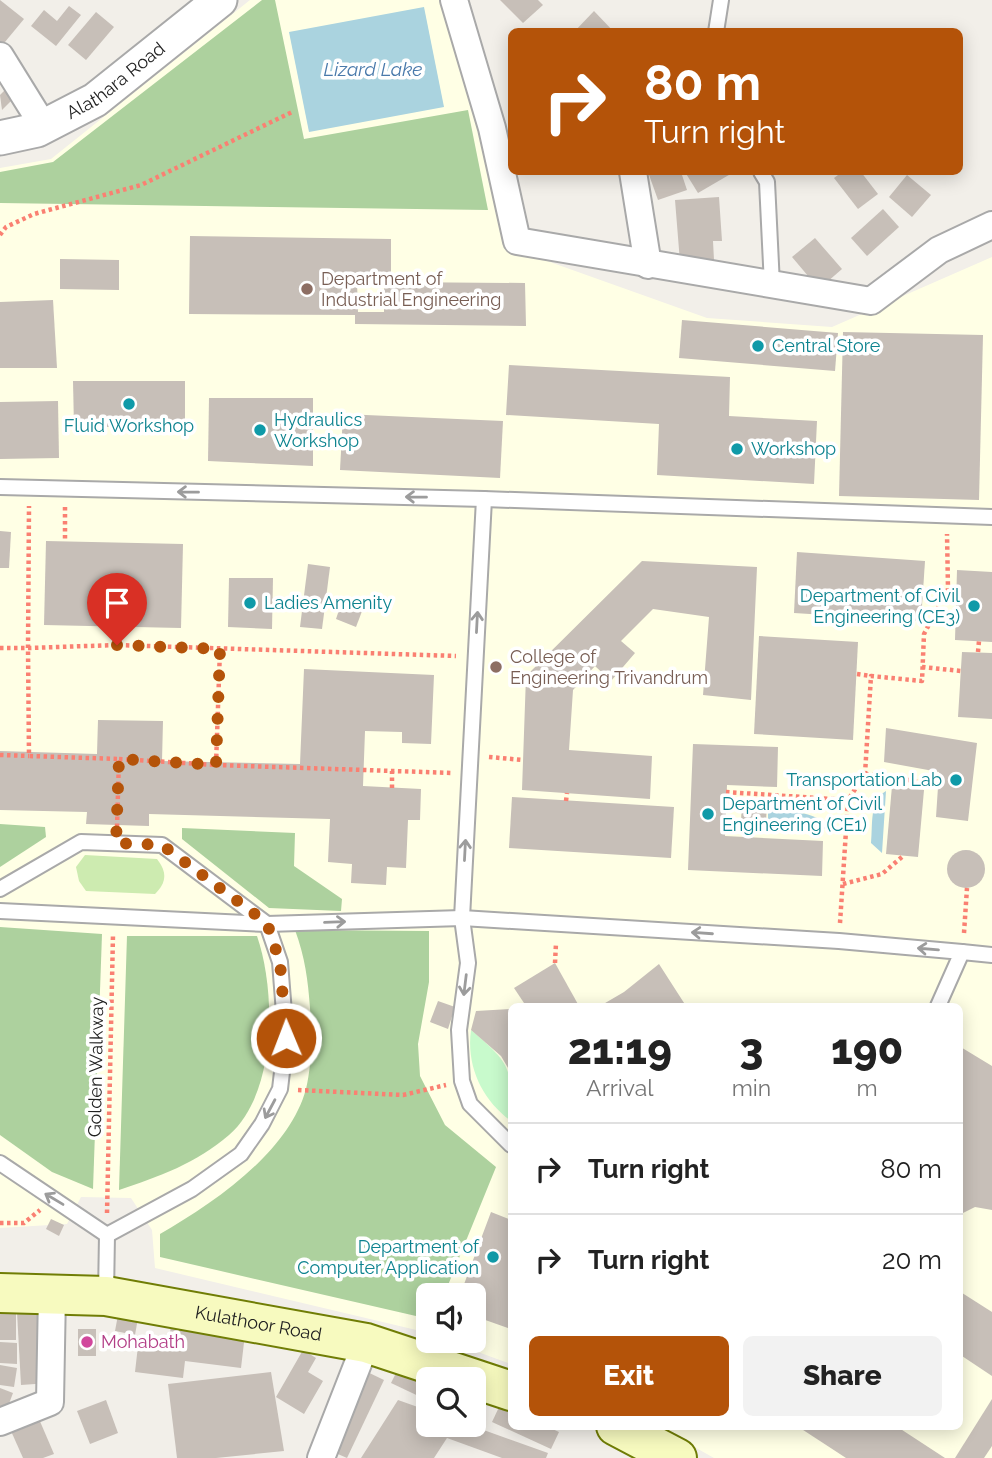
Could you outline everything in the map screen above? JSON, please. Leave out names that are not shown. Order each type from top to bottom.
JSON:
[{"type":"main road","name":"Kulathoor Road","points":[[0,1293],[106,1296],[366,1343],[508,1390]]},
{"type":"main road","points":[[624,1430],[677,1458]]},
{"type":"street","name":"Alathara Road","points":[[0,138],[44,127],[95,100],[220,0]]},
{"type":"street","points":[[453,0],[492,128],[517,241],[871,301],[939,250],[992,225]]},
{"type":"street","points":[[0,56],[44,127]]},
{"type":"street","points":[[633,175],[648,265]]},
{"type":"street","points":[[0,1422],[50,1402],[52,1293]]},
{"type":"street","points":[[321,1458],[366,1343]]},
{"type":"lane","points":[[717,28],[721,0]]},
{"type":"lane","points":[[762,175],[766,182],[772,285]]},
{"type":"lane","points":[[0,487],[484,499],[992,517]]},
{"type":"lane","points":[[484,499],[462,918],[468,962],[459,1030],[462,1081],[470,1104],[508,1141]]},
{"type":"lane","points":[[0,889],[81,842],[162,845],[267,923],[280,962],[286,1002],[286,1038],[280,1089],[241,1154],[192,1189],[107,1235]]},
{"type":"lane","points":[[0,911],[267,923],[462,918],[839,941],[992,955]]},
{"type":"lane","points":[[940,1003],[962,953]]},
{"type":"lane","points":[[0,1163],[107,1235]]},
{"type":"lane","points":[[106,1296],[107,1235]]},
{"type":"path","points":[[0,235],[6,227],[34,214],[141,185],[292,113]]},
{"type":"path","points":[[29,487],[29,756]]},
{"type":"path","points":[[64,489],[65,541]]},
{"type":"path","points":[[857,674],[922,681],[924,634],[948,589],[947,514]]},
{"type":"path","points":[[117,626],[117,645]]},
{"type":"path","points":[[978,652],[979,641]]},
{"type":"path","points":[[0,648],[117,645],[475,657]]},
{"type":"path","points":[[216,765],[220,649]]},
{"type":"path","points":[[922,667],[961,671]]},
{"type":"path","points":[[839,941],[848,800],[865,774],[871,676]]},
{"type":"path","points":[[0,755],[468,773]]},
{"type":"path","points":[[469,755],[523,760]]},
{"type":"path","points":[[116,843],[119,759]]},
{"type":"path","points":[[392,772],[392,788]]},
{"type":"path","points":[[865,774],[938,784]]},
{"type":"path","points":[[726,792],[848,800]]},
{"type":"path","points":[[566,793],[566,801]]},
{"type":"path","points":[[843,884],[882,874],[902,856]]},
{"type":"path","points":[[962,953],[967,888]]},
{"type":"path","name":"Golden Walkway","points":[[107,1197],[113,936]]},
{"type":"path","points":[[280,1089],[403,1095],[462,1081]]},
{"type":"path","points":[[0,1223],[24,1223],[54,1199]]},
{"type":"shaded area","name":"College of Engineering Trivandrum","points":[[250,0],[440,0],[476,97],[508,247],[707,318],[832,327],[992,257],[992,1458],[714,1458],[664,1430],[963,1430],[963,1003],[508,1003],[508,1363],[481,1353],[486,1353],[486,1283],[416,1283],[416,1330],[155,1268],[152,1230],[131,1198],[81,1197],[67,1224],[0,1228],[0,168],[51,159]]},
{"type":"green space","points":[[262,0],[275,0],[304,139],[468,110],[488,210],[0,203],[0,172],[53,162]]},
{"type":"green space","points":[[0,824],[45,827],[46,837],[0,867]]},
{"type":"green space","points":[[182,828],[295,833],[294,866],[342,899],[341,911],[269,908],[182,839]]},
{"type":"green space","points":[[85,855],[157,859],[163,868],[164,881],[155,894],[86,891],[79,881],[76,867]]},
{"type":"green space","points":[[0,927],[102,934],[93,1189],[52,1172],[0,1135]]},
{"type":"green space","points":[[295,930],[429,931],[429,982],[418,1044],[420,1076],[445,1125],[496,1167],[449,1283],[416,1283],[416,1316],[160,1257],[160,1234],[203,1207],[247,1174],[284,1134],[297,1112],[308,1079],[311,1038],[307,978]]},
{"type":"green space","points":[[127,936],[257,936],[267,984],[269,1012],[264,1068],[245,1117],[229,1135],[204,1154],[163,1174],[119,1190]]},
{"type":"green space","points":[[471,1030],[495,1052],[507,1069],[508,1119],[492,1103],[478,1081],[470,1043]]},
{"type":"water","name":"Lizard Lake","points":[[424,7],[444,107],[309,132],[289,32]]},
{"type":"water","points":[[886,791],[882,853],[871,843],[872,821],[874,807]]},
{"type":"water","points":[[768,807],[809,815],[832,829],[768,824]]},
{"type":"building","points":[[0,0],[24,19],[0,48]]},
{"type":"building","points":[[500,0],[538,0],[543,5],[523,23]]},
{"type":"building","points":[[69,6],[81,15],[56,46],[31,26],[44,10],[57,21]]},
{"type":"building","points":[[594,11],[610,28],[578,28]]},
{"type":"building","points":[[96,12],[114,27],[86,60],[68,45]]},
{"type":"building","points":[[7,88],[16,96],[2,110],[0,95]]},
{"type":"building","points":[[649,175],[682,175],[687,190],[658,200]]},
{"type":"building","points":[[687,175],[729,175],[698,193]]},
{"type":"building","points":[[838,175],[863,175],[878,194],[858,209],[834,178]]},
{"type":"building","points":[[907,175],[931,195],[912,217],[889,197]]},
{"type":"building","points":[[719,197],[722,241],[713,241],[714,260],[680,262],[675,200]]},
{"type":"building","points":[[883,209],[899,227],[867,256],[851,238]]},
{"type":"building","points":[[190,236],[391,239],[391,282],[525,283],[526,326],[355,324],[355,315],[189,314]],"holes":[[[357,282],[384,282],[384,312],[358,312]]]},
{"type":"building","points":[[815,238],[842,269],[819,289],[792,257]]},
{"type":"building","points":[[60,259],[119,260],[119,290],[60,289]]},
{"type":"building","points":[[53,300],[57,368],[0,368],[0,302]]},
{"type":"building","name":"Central Store","points":[[682,320],[838,333],[835,371],[679,358]]},
{"type":"building","points":[[843,332],[983,335],[979,500],[839,496]]},
{"type":"building","name":"Workshop","points":[[509,365],[730,377],[729,416],[817,421],[814,484],[657,475],[659,424],[506,415]]},
{"type":"building","name":"Fluid Workshop","points":[[73,381],[185,381],[185,427],[74,427]]},
{"type":"building","name":"Hydraulics Workshop","points":[[209,398],[313,398],[313,466],[208,461]]},
{"type":"building","points":[[58,401],[59,458],[0,459],[0,402]]},
{"type":"building","points":[[343,414],[503,421],[500,478],[340,470]]},
{"type":"building","points":[[0,531],[11,532],[9,568],[0,568]]},
{"type":"building","points":[[46,541],[183,544],[181,628],[44,625]]},
{"type":"building","points":[[797,552],[925,561],[921,621],[794,613]]},
{"type":"building","points":[[642,561],[757,567],[751,700],[703,695],[709,617],[653,609],[621,641],[635,653],[611,681],[595,666],[573,690],[569,750],[652,756],[650,799],[522,790],[526,676]]},
{"type":"building","points":[[308,564],[330,567],[322,629],[300,627]]},
{"type":"building","name":"Department of Civil Engineering (CE3)","points":[[957,570],[992,572],[992,642],[955,640]]},
{"type":"building","name":"Ladies Amenity","points":[[229,578],[273,578],[272,629],[228,627]]},
{"type":"building","points":[[343,598],[364,606],[356,627],[336,619]]},
{"type":"building","points":[[759,636],[858,642],[853,740],[754,734]]},
{"type":"building","points":[[962,652],[992,653],[992,719],[958,717]]},
{"type":"building","points":[[304,669],[434,675],[431,744],[402,743],[402,732],[365,731],[363,786],[421,789],[420,820],[408,820],[406,868],[387,867],[386,885],[351,883],[352,864],[328,862],[330,819],[149,814],[149,826],[86,824],[87,812],[0,810],[0,751],[97,754],[98,720],[163,721],[162,761],[300,764]]},
{"type":"building","points":[[886,728],[977,743],[968,821],[936,817],[939,772],[884,762]]},
{"type":"building","name":"Department of Civil Engineering (CE1)","points":[[693,744],[778,747],[777,787],[727,785],[725,836],[823,841],[822,876],[688,870]]},
{"type":"building","points":[[892,786],[924,790],[918,857],[886,854]]},
{"type":"building","points":[[512,797],[674,807],[671,858],[509,848]]},
{"type":"building","points":[[742,799],[767,802],[766,823],[741,822]]},
{"type":"building","points":[[966,850],[980,855],[985,869],[980,883],[966,888],[952,883],[947,869],[952,855]]},
{"type":"building","points":[[555,963],[577,1003],[524,1003],[514,988]]},
{"type":"building","points":[[659,964],[684,1003],[605,1003],[624,992]]},
{"type":"building","points":[[438,1001],[455,1007],[448,1029],[430,1022]]},
{"type":"building","points":[[508,1009],[508,1068],[501,1056],[471,1030],[476,1011]]},
{"type":"building","points":[[963,1048],[992,1066],[992,1210],[975,1207],[963,1213]]},
{"type":"building","name":"Department of Computer Application","points":[[491,1212],[508,1219],[508,1328],[486,1320],[486,1283],[464,1283]]},
{"type":"building","points":[[51,1219],[64,1225],[59,1236],[46,1229]]},
{"type":"building","points":[[963,1294],[992,1312],[992,1376],[963,1357]]},
{"type":"building","points":[[45,1311],[49,1383],[21,1385],[17,1312]]},
{"type":"building","points":[[0,1314],[16,1314],[16,1340],[0,1340]]},
{"type":"building","points":[[118,1315],[138,1318],[135,1335],[115,1331]]},
{"type":"building","points":[[171,1325],[245,1334],[241,1368],[185,1361],[183,1378],[135,1372],[139,1337],[169,1341]]},
{"type":"building","name":"Mohabath","points":[[78,1329],[96,1329],[96,1356],[78,1356]]},
{"type":"building","points":[[0,1342],[17,1343],[17,1364],[0,1363]]},
{"type":"building","points":[[303,1350],[316,1358],[308,1372],[323,1381],[304,1414],[276,1397]]},
{"type":"building","points":[[401,1363],[416,1372],[416,1395],[391,1383]]},
{"type":"building","points":[[0,1365],[17,1368],[14,1387],[0,1385]]},
{"type":"building","points":[[359,1368],[384,1380],[347,1458],[322,1447]]},
{"type":"building","points":[[271,1372],[284,1451],[216,1458],[177,1458],[168,1384]]},
{"type":"building","points":[[0,1388],[13,1393],[4,1417],[0,1415]]},
{"type":"building","points":[[992,1399],[992,1446],[984,1458],[955,1458]]},
{"type":"building","points":[[106,1400],[118,1433],[90,1444],[77,1411]]},
{"type":"building","points":[[398,1400],[416,1406],[416,1437],[486,1437],[486,1431],[548,1453],[546,1458],[502,1458],[447,1438],[434,1458],[361,1458]]},
{"type":"building","points":[[500,1405],[508,1409],[508,1429],[492,1422]]},
{"type":"building","points":[[39,1419],[54,1454],[43,1458],[23,1458],[11,1431]]},
{"type":"building","points":[[509,1430],[555,1430],[559,1432],[551,1449]]},
{"type":"building","points":[[803,1430],[902,1430],[945,1458],[846,1458]]},
{"type":"place","name":"Department of Industrial Engineering","points":[[307,289]]},
{"type":"place","name":"Central Store","points":[[758,346]]},
{"type":"place","name":"Fluid Workshop","points":[[129,404]]},
{"type":"place","name":"Hydraulics Workshop","points":[[260,430]]},
{"type":"place","name":"Workshop","points":[[737,449]]},
{"type":"place","name":"Ladies Amenity","points":[[250,603]]},
{"type":"place","name":"Department of Civil Engineering (CE3)","points":[[974,606]]},
{"type":"place","name":"College of Engineering Trivandrum","points":[[496,667]]},
{"type":"place","name":"Transportation Lab","points":[[956,780]]},
{"type":"place","name":"Department of Civil Engineering (CE1)","points":[[708,814]]},
{"type":"place","name":"Department of Computer Application","points":[[493,1257]]},
{"type":"place","name":"Mohabath","points":[[87,1342]]},
{"type":"route","points":[[117,645],[220,649],[216,765],[119,759],[116,843],[162,845],[267,923],[280,962],[286,1002],[286,1038]]}]
